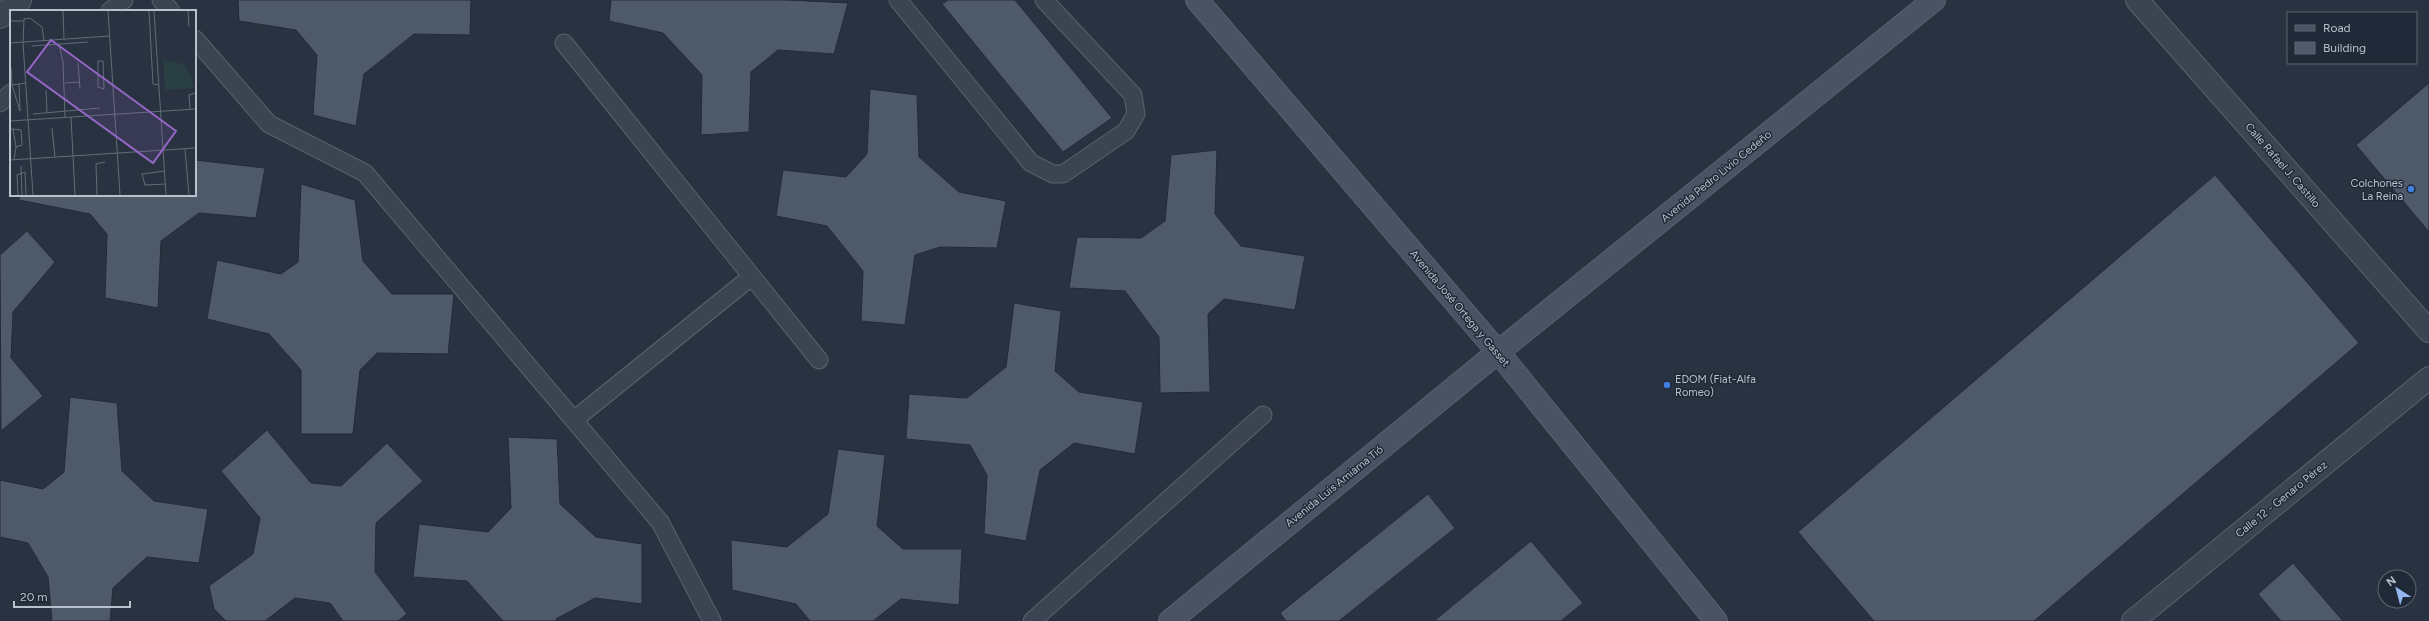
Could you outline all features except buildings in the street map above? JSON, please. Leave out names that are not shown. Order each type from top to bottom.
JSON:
[{"type":"main road","name":"Avenida José Ortega y Gasset","points":[[1197,0],[1498,352],[1716,621]]},
{"type":"main road","name":"Avenida Pedro Livio Cedeño","points":[[1498,352],[1934,0]]},
{"type":"main road","name":"Avenida Luis Amiama Tió","points":[[1170,621],[1498,352]]},
{"type":"street","points":[[0,17],[20,0]]},
{"type":"street","name":"Calle Rafael J. Castillo","points":[[2137,0],[2429,331]]},
{"type":"street","name":"Calle 12 - Genaro Pérez","points":[[2133,621],[2429,378]]},
{"type":"lane","points":[[111,10],[124,0]]},
{"type":"lane","points":[[161,0],[170,10]]},
{"type":"lane","points":[[898,0],[1031,163],[1053,174],[1064,174],[1126,131],[1136,114],[1133,95],[1044,0]]},
{"type":"lane","points":[[196,40],[269,124],[365,173],[660,522],[712,621]]},
{"type":"lane","points":[[564,43],[819,360]]},
{"type":"lane","points":[[0,102],[10,94]]},
{"type":"lane","points":[[574,420],[751,276]]},
{"type":"lane","points":[[1032,621],[1263,415]]},
{"type":"place","name":"Colchones La Reina","points":[[2411,189]]},
{"type":"place","name":"EDOM (Fiat-Alfa Romeo)","points":[[1667,385]]}]
